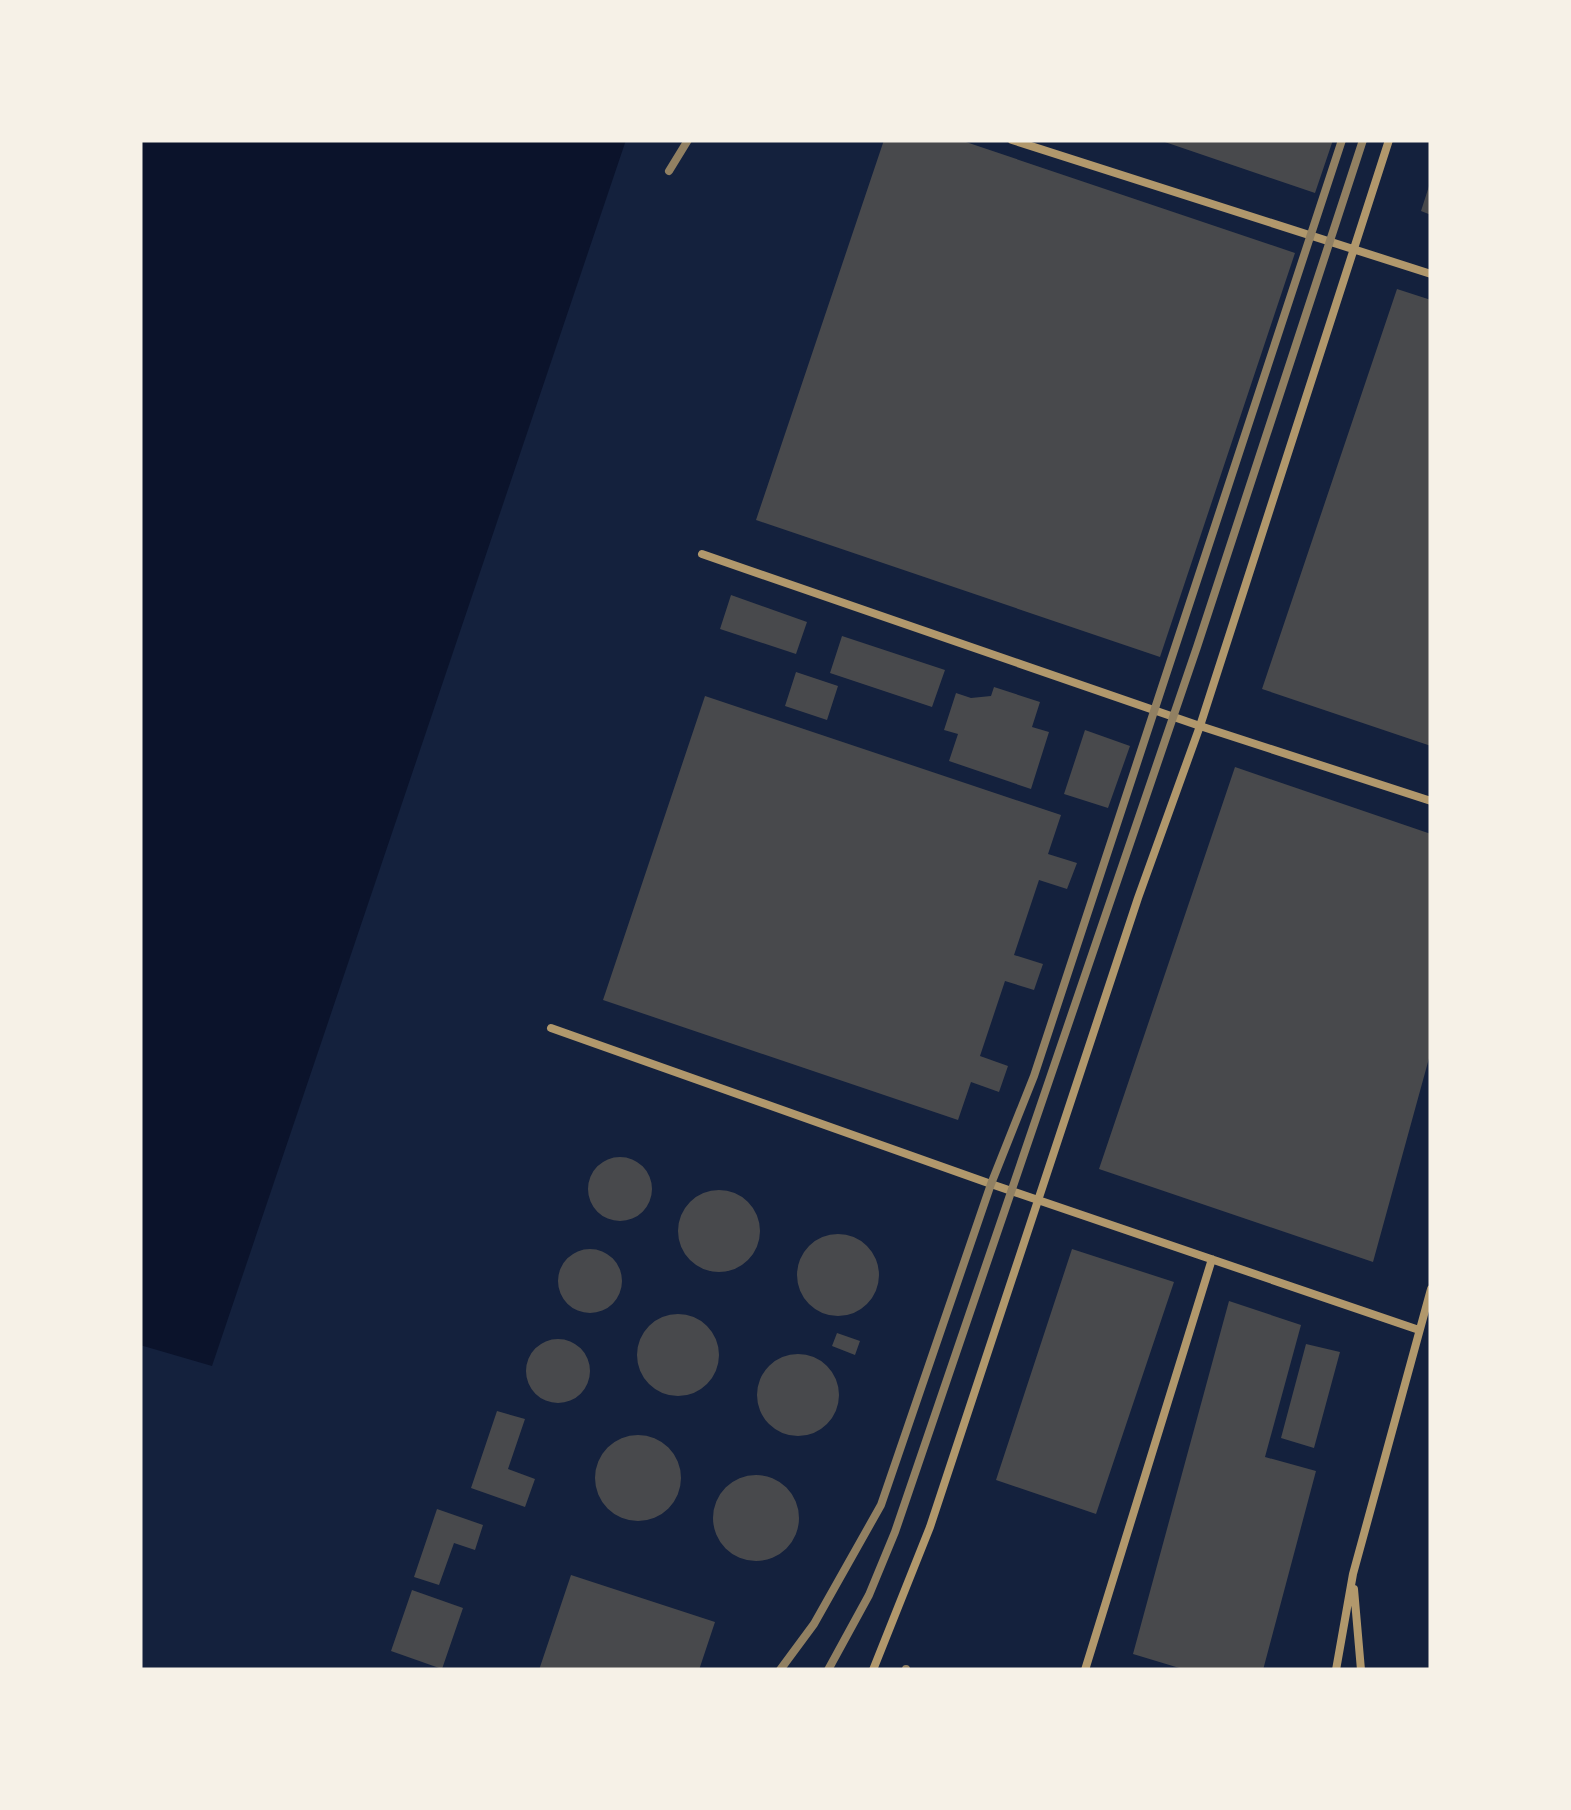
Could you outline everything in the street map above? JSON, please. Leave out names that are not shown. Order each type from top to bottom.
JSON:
[{"type":"lane","points":[[1012,140],[1431,274]]},
{"type":"lane","points":[[873,1670],[930,1527],[1138,898],[1200,726],[1389,140]]},
{"type":"lane","points":[[702,554],[1200,726],[1431,801]]},
{"type":"lane","points":[[551,1028],[1420,1330]]},
{"type":"lane","points":[[1086,1670],[1212,1259]]},
{"type":"lane","points":[[1336,1670],[1353,1574],[1431,1289]]},
{"type":"lane","points":[[1353,1574],[1361,1670]]},
{"type":"water","points":[[140,140],[626,140],[212,1366],[140,1345]]},
{"type":"building","points":[[884,140],[960,140],[1295,253],[1160,657],[756,520]]},
{"type":"building","points":[[1159,140],[1333,140],[1315,193]]},
{"type":"building","points":[[1431,183],[1431,215],[1421,211]]},
{"type":"building","points":[[1397,289],[1431,300],[1431,746],[1262,689]]},
{"type":"building","points":[[731,595],[807,622],[796,654],[720,629]]},
{"type":"building","points":[[842,636],[945,670],[932,707],[830,673]]},
{"type":"building","points":[[796,672],[838,686],[827,720],[785,706]]},
{"type":"building","points":[[994,687],[1040,702],[1032,727],[1049,732],[1031,789],[949,761],[958,734],[944,730],[956,693],[971,698],[991,696]]},
{"type":"building","points":[[705,696],[1061,815],[1048,854],[1077,863],[1067,889],[1039,880],[1014,955],[1043,964],[1034,990],[1005,981],[980,1056],[1008,1066],[999,1092],[971,1082],[958,1120],[603,1000]]},
{"type":"building","points":[[1085,730],[1130,746],[1108,808],[1064,794]]},
{"type":"building","points":[[1235,767],[1431,834],[1431,1051],[1373,1262],[1099,1169]]},
{"type":"building","points":[[620,1157],[642,1167],[652,1189],[642,1211],[620,1221],[598,1211],[588,1189],[598,1167]]},
{"type":"building","points":[[711,1190],[727,1190],[753,1208],[760,1231],[757,1247],[748,1260],[727,1272],[711,1272],[685,1254],[678,1239],[678,1223],[696,1197]]},
{"type":"building","points":[[830,1234],[846,1234],[872,1252],[879,1275],[876,1291],[867,1304],[846,1316],[830,1316],[804,1298],[797,1283],[797,1267],[815,1241]]},
{"type":"building","points":[[590,1249],[612,1259],[622,1281],[612,1303],[590,1313],[568,1303],[558,1281],[568,1259]]},
{"type":"building","points":[[1072,1249],[1174,1282],[1096,1514],[996,1480]]},
{"type":"building","points":[[1229,1301],[1301,1325],[1265,1457],[1316,1471],[1263,1670],[1186,1670],[1133,1654]]},
{"type":"building","points":[[670,1314],[686,1314],[712,1332],[719,1355],[716,1371],[707,1384],[686,1396],[670,1396],[644,1378],[637,1363],[637,1347],[655,1321]]},
{"type":"building","points":[[837,1333],[860,1341],[855,1355],[832,1346]]},
{"type":"building","points":[[558,1339],[580,1349],[590,1371],[580,1393],[558,1403],[536,1393],[526,1371],[536,1349]]},
{"type":"building","points":[[1306,1344],[1340,1352],[1314,1448],[1281,1438]]},
{"type":"building","points":[[790,1354],[806,1354],[832,1372],[839,1395],[836,1411],[827,1424],[806,1436],[790,1436],[764,1418],[757,1403],[757,1387],[775,1361]]},
{"type":"building","points":[[497,1411],[525,1419],[508,1469],[535,1479],[525,1507],[471,1488]]},
{"type":"building","points":[[638,1435],[668,1448],[681,1478],[668,1508],[638,1521],[608,1508],[595,1478],[608,1448]]},
{"type":"building","points":[[756,1475],[786,1488],[799,1518],[786,1548],[756,1561],[726,1548],[713,1518],[726,1488]]},
{"type":"building","points":[[437,1509],[483,1525],[475,1550],[454,1543],[439,1585],[414,1577]]},
{"type":"building","points":[[571,1575],[715,1622],[699,1670],[539,1670]]},
{"type":"building","points":[[412,1590],[463,1608],[442,1669],[391,1651]]},
{"type":"railway","points":[[669,171],[688,140]]},
{"type":"railway","points":[[780,1670],[814,1624],[881,1505],[991,1184],[1034,1076],[1342,140]]},
{"type":"railway","points":[[828,1670],[869,1595],[895,1532],[1197,647],[1363,140]]}]
